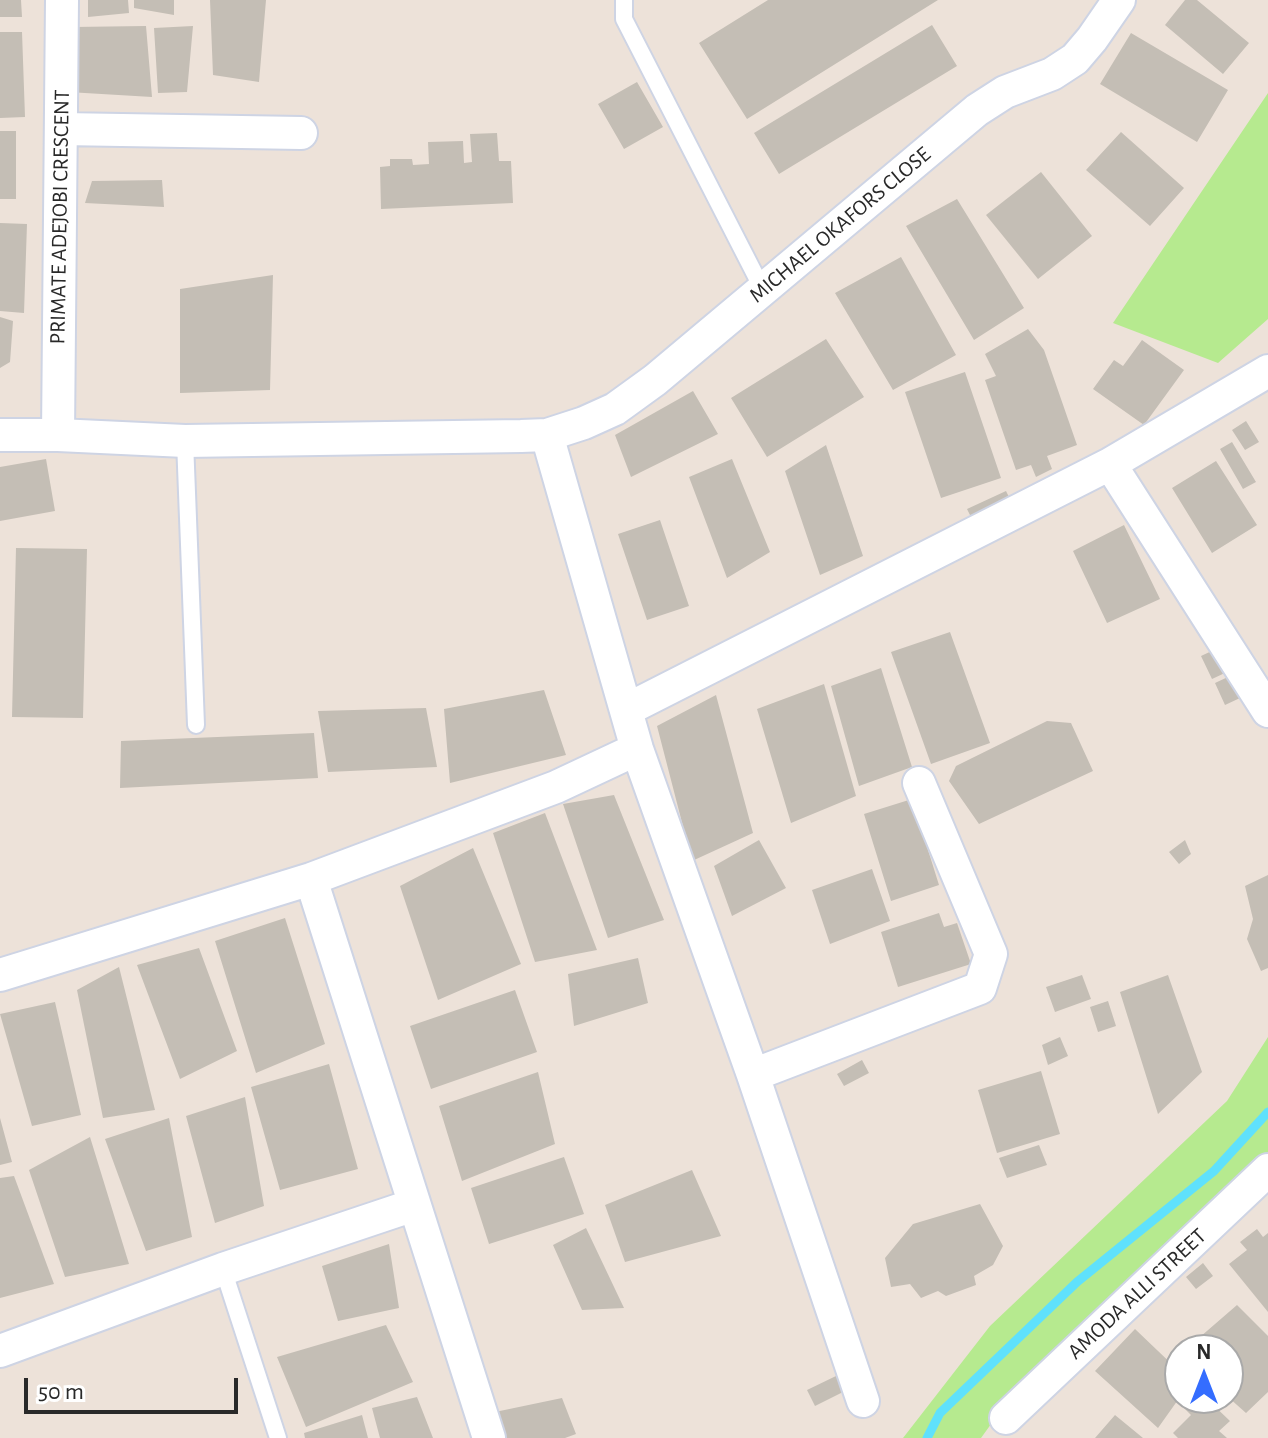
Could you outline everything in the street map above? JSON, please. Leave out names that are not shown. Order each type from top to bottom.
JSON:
[{"type":"street","name":"PRIMATE ADEJOBI CRESCENT","points":[[58,435],[62,0]]},
{"type":"street","name":"MICHAEL OKAFORS CLOSE","points":[[0,435],[185,441],[547,435],[584,423],[615,409],[655,380],[977,110],[1005,92],[1052,74],[1075,59],[1119,0]]},
{"type":"street","points":[[62,129],[301,133]]},
{"type":"street","points":[[626,710],[1110,464],[1268,371]]},
{"type":"street","points":[[547,435],[637,749],[753,1075],[863,1401]]},
{"type":"street","points":[[1110,464],[1268,711]]},
{"type":"street","points":[[0,975],[311,879],[556,787],[637,749]]},
{"type":"street","points":[[753,1075],[980,988],[991,954],[919,783]]},
{"type":"street","points":[[311,879],[489,1438]]},
{"type":"street","name":"AMODA ALLI STREET","points":[[1006,1418],[1268,1170]]},
{"type":"street","points":[[0,1351],[223,1269],[414,1205]]},
{"type":"lane","points":[[624,0],[624,19],[763,290]]},
{"type":"lane","points":[[185,441],[196,725]]},
{"type":"lane","points":[[223,1269],[278,1438]]},
{"type":"green space","points":[[1268,93],[1268,319],[1218,363],[1113,323]]},
{"type":"green space","points":[[1268,1037],[1268,1161],[999,1413],[981,1438],[903,1438],[990,1326],[1227,1101]]},
{"type":"building","points":[[0,0],[21,0],[22,17],[0,17]]},
{"type":"building","points":[[88,0],[128,0],[129,13],[88,17]]},
{"type":"building","points":[[134,0],[174,0],[174,15],[134,8]]},
{"type":"building","points":[[210,0],[266,0],[259,82],[213,75]]},
{"type":"building","points":[[768,0],[938,0],[747,119],[699,43]]},
{"type":"building","points":[[1185,0],[1197,0],[1249,43],[1223,74],[1165,25]]},
{"type":"building","points":[[932,25],[957,66],[779,174],[754,133]]},
{"type":"building","points":[[146,26],[152,97],[68,92],[73,27]]},
{"type":"building","points":[[193,26],[187,92],[158,93],[154,28]]},
{"type":"building","points":[[0,32],[22,32],[25,117],[0,118]]},
{"type":"building","points":[[1131,33],[1228,90],[1197,142],[1100,84]]},
{"type":"building","points":[[637,82],[663,127],[624,149],[598,104]]},
{"type":"building","points":[[0,131],[16,131],[16,199],[0,199]]},
{"type":"building","points":[[1121,132],[1184,188],[1150,226],[1086,170]]},
{"type":"building","points":[[497,133],[499,161],[511,161],[513,203],[381,209],[380,167],[390,166],[390,159],[412,159],[413,165],[429,164],[428,142],[463,141],[464,163],[472,162],[470,134]]},
{"type":"building","points":[[1041,172],[1092,236],[1038,279],[986,215]]},
{"type":"building","points":[[162,180],[164,207],[85,203],[92,181]]},
{"type":"building","points":[[957,199],[1024,308],[974,340],[906,226]]},
{"type":"building","points":[[0,223],[27,224],[24,313],[0,311]]},
{"type":"building","points":[[901,257],[956,355],[893,390],[835,293]]},
{"type":"building","points":[[273,275],[270,390],[180,393],[180,289]]},
{"type":"building","points":[[0,317],[13,321],[10,362],[0,368]]},
{"type":"building","points":[[1028,329],[1044,350],[1077,445],[1047,456],[1052,469],[1036,477],[1031,465],[1016,470],[985,380],[996,376],[985,354]]},
{"type":"building","points":[[826,339],[864,397],[767,457],[731,398]]},
{"type":"building","points":[[1142,340],[1184,370],[1144,425],[1093,389],[1114,360],[1123,366]]},
{"type":"building","points":[[965,372],[1001,478],[941,498],[905,392]]},
{"type":"building","points":[[693,391],[718,434],[631,477],[615,435]]},
{"type":"building","points":[[1246,421],[1259,442],[1245,450],[1232,430]]},
{"type":"building","points":[[1232,442],[1256,482],[1243,489],[1220,449]]},
{"type":"building","points":[[826,445],[863,556],[820,575],[785,471]]},
{"type":"building","points":[[46,459],[55,511],[0,521],[0,467]]},
{"type":"building","points":[[732,459],[770,552],[727,578],[689,477]]},
{"type":"building","points":[[1216,461],[1257,525],[1212,553],[1172,488]]},
{"type":"building","points":[[1006,491],[1011,501],[973,521],[967,509]]},
{"type":"building","points":[[660,520],[689,606],[647,620],[618,534]]},
{"type":"building","points":[[1124,525],[1160,599],[1107,623],[1073,551]]},
{"type":"building","points":[[16,548],[87,549],[83,718],[12,717]]},
{"type":"building","points":[[950,632],[990,743],[931,764],[891,652]]},
{"type":"building","points":[[1216,649],[1227,672],[1212,679],[1201,656]]},
{"type":"building","points":[[881,668],[912,767],[859,786],[831,686]]},
{"type":"building","points":[[1230,676],[1240,698],[1225,705],[1215,683]]},
{"type":"building","points":[[824,684],[856,796],[791,823],[757,709]]},
{"type":"building","points":[[544,690],[566,755],[450,783],[444,709]]},
{"type":"building","points":[[716,695],[753,833],[692,861],[657,726]]},
{"type":"building","points":[[426,708],[437,767],[328,772],[318,711]]},
{"type":"building","points":[[1047,721],[1071,723],[1093,771],[979,824],[949,781],[956,766]]},
{"type":"building","points":[[314,733],[318,778],[120,788],[121,741]]},
{"type":"building","points":[[614,795],[664,920],[608,938],[563,804]]},
{"type":"building","points":[[912,799],[939,885],[891,901],[864,814]]},
{"type":"building","points":[[545,813],[597,950],[535,962],[493,833]]},
{"type":"building","points":[[759,840],[786,888],[732,916],[714,866]]},
{"type":"building","points":[[1185,840],[1191,854],[1179,864],[1169,852]]},
{"type":"building","points":[[473,848],[521,964],[438,1000],[400,886]]},
{"type":"building","points":[[872,869],[890,921],[830,944],[812,890]]},
{"type":"building","points":[[1268,875],[1268,968],[1261,971],[1247,939],[1253,919],[1245,886]]},
{"type":"building","points":[[939,913],[944,927],[957,923],[971,964],[898,987],[881,932]]},
{"type":"building","points":[[285,918],[325,1044],[256,1073],[215,941]]},
{"type":"building","points":[[199,948],[237,1051],[180,1079],[137,965]]},
{"type":"building","points":[[638,958],[648,1003],[574,1026],[568,974]]},
{"type":"building","points":[[119,967],[155,1110],[103,1118],[77,990]]},
{"type":"building","points":[[1082,975],[1091,999],[1055,1012],[1046,987]]},
{"type":"building","points":[[1168,975],[1202,1072],[1158,1114],[1120,992]]},
{"type":"building","points":[[515,990],[537,1052],[431,1089],[410,1026]]},
{"type":"building","points":[[1108,1001],[1116,1026],[1098,1032],[1090,1007]]},
{"type":"building","points":[[55,1002],[81,1115],[32,1126],[0,1014]]},
{"type":"building","points":[[1060,1037],[1068,1056],[1048,1065],[1042,1045]]},
{"type":"building","points":[[862,1060],[869,1073],[844,1086],[837,1074]]},
{"type":"building","points":[[329,1064],[358,1169],[280,1190],[251,1087]]},
{"type":"building","points":[[1041,1071],[1060,1134],[997,1153],[978,1090]]},
{"type":"building","points":[[538,1072],[555,1144],[462,1181],[439,1106]]},
{"type":"building","points":[[245,1097],[264,1206],[215,1223],[186,1116]]},
{"type":"building","points":[[0,1118],[12,1162],[0,1165]]},
{"type":"building","points":[[169,1118],[192,1237],[146,1251],[105,1139]]},
{"type":"building","points":[[90,1137],[129,1264],[65,1277],[29,1170]]},
{"type":"building","points":[[1039,1145],[1047,1165],[1007,1178],[999,1158]]},
{"type":"building","points":[[564,1157],[584,1214],[489,1244],[471,1188]]},
{"type":"building","points":[[692,1170],[721,1236],[625,1262],[605,1205]]},
{"type":"building","points":[[14,1176],[54,1284],[0,1298],[0,1178]]},
{"type":"building","points":[[980,1204],[1003,1246],[993,1265],[974,1276],[976,1285],[946,1296],[938,1291],[921,1298],[910,1284],[891,1287],[885,1258],[913,1224]]},
{"type":"building","points":[[586,1228],[624,1308],[582,1310],[553,1245]]},
{"type":"building","points":[[1257,1229],[1263,1237],[1268,1233],[1268,1312],[1229,1264],[1247,1250],[1240,1242]]},
{"type":"building","points":[[389,1244],[399,1308],[338,1321],[322,1266]]},
{"type":"building","points":[[1203,1263],[1213,1276],[1196,1289],[1186,1277]]},
{"type":"building","points":[[1237,1305],[1268,1336],[1268,1392],[1246,1413],[1244,1334],[1203,1334]]},
{"type":"building","points":[[386,1325],[413,1382],[306,1427],[277,1357]]},
{"type":"building","points":[[1135,1329],[1164,1357],[1164,1414],[1168,1414],[1158,1428],[1095,1371]]},
{"type":"building","points":[[836,1376],[843,1392],[815,1406],[807,1390]]},
{"type":"building","points":[[417,1397],[433,1438],[380,1438],[372,1408]]},
{"type":"building","points":[[562,1398],[576,1434],[565,1438],[505,1438],[495,1412]]},
{"type":"building","points":[[1223,1414],[1230,1421],[1219,1431],[1227,1438],[1178,1438],[1173,1433],[1191,1415]]},
{"type":"building","points":[[362,1415],[368,1438],[305,1438],[304,1433]]},
{"type":"building","points":[[1115,1415],[1143,1438],[1095,1438]]},
{"type":"waterway","points":[[927,1438],[940,1413],[1077,1282],[1214,1171],[1268,1112]]}]
